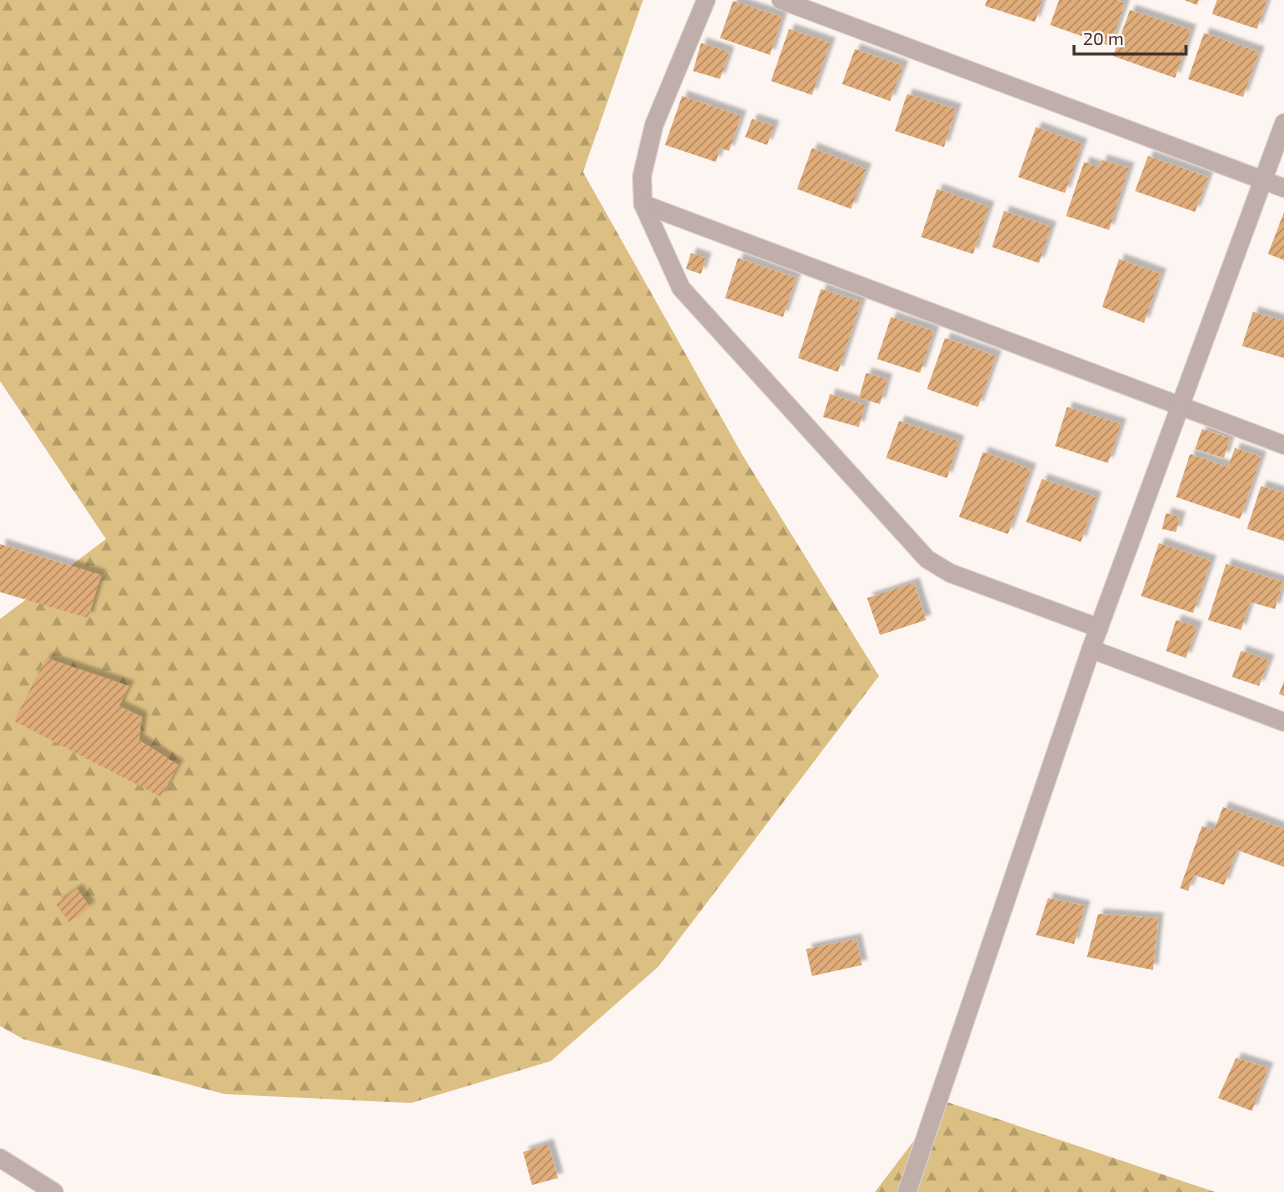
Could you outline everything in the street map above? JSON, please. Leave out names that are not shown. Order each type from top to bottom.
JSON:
[{"type":"street","points":[[706,0],[654,125],[642,176],[643,204],[681,288],[927,559],[951,573],[1099,628]]},
{"type":"street","points":[[781,0],[1284,188]]},
{"type":"street","points":[[907,1192],[1091,649],[1284,123]]},
{"type":"street","points":[[643,204],[1284,445]]},
{"type":"street","points":[[1091,649],[1284,722]]},
{"type":"street","points":[[0,1158],[54,1192]]},
{"type":"green space","points":[[0,0],[643,0],[583,172],[743,456],[879,676],[658,967],[551,1061],[411,1103],[224,1094],[23,1039],[0,1026],[0,619],[106,539],[0,381]]},
{"type":"green space","points":[[944,1101],[1215,1192],[875,1192]]},
{"type":"building","points":[[987,0],[1042,0],[1035,22],[985,6]]},
{"type":"building","points":[[1059,0],[1117,0],[1125,3],[1110,46],[1050,25]]},
{"type":"building","points":[[1184,0],[1199,0],[1197,5]]},
{"type":"building","points":[[1217,0],[1267,0],[1257,29],[1212,14]]},
{"type":"building","points":[[733,1],[782,17],[770,55],[720,38]]},
{"type":"building","points":[[1130,10],[1191,30],[1175,78],[1113,56]]},
{"type":"building","points":[[789,29],[830,43],[812,95],[771,81]]},
{"type":"building","points":[[1204,33],[1259,52],[1243,97],[1188,79]]},
{"type":"building","points":[[701,43],[729,52],[720,79],[693,71]]},
{"type":"building","points":[[855,49],[903,66],[890,101],[842,84]]},
{"type":"building","points":[[907,94],[956,109],[944,147],[895,131]]},
{"type":"building","points":[[682,96],[741,116],[729,151],[720,148],[716,162],[665,145]]},
{"type":"building","points":[[752,119],[774,126],[767,145],[745,137]]},
{"type":"building","points":[[1036,127],[1082,144],[1065,193],[1018,177]]},
{"type":"building","points":[[812,148],[866,169],[851,209],[797,189]]},
{"type":"building","points":[[1148,156],[1208,177],[1195,212],[1135,191]]},
{"type":"building","points":[[1102,160],[1129,168],[1109,230],[1066,216],[1084,162],[1099,167]]},
{"type":"building","points":[[937,189],[989,207],[973,254],[921,237]]},
{"type":"building","points":[[1004,211],[1051,227],[1039,263],[992,247]]},
{"type":"building","points":[[1284,212],[1284,260],[1268,254]]},
{"type":"building","points":[[691,253],[706,258],[701,274],[686,269]]},
{"type":"building","points":[[738,258],[796,278],[783,317],[725,298]]},
{"type":"building","points":[[1119,259],[1161,274],[1144,323],[1102,307]]},
{"type":"building","points":[[821,289],[861,302],[838,372],[798,358]]},
{"type":"building","points":[[1253,312],[1284,321],[1284,358],[1242,346]]},
{"type":"building","points":[[891,317],[934,331],[920,373],[877,359]]},
{"type":"building","points":[[945,338],[996,356],[978,407],[927,389]]},
{"type":"building","points":[[866,373],[887,379],[880,404],[859,398]]},
{"type":"building","points":[[830,394],[865,405],[859,427],[823,417]]},
{"type":"building","points":[[1067,407],[1121,424],[1108,463],[1055,446]]},
{"type":"building","points":[[899,421],[959,441],[947,478],[886,458]]},
{"type":"building","points":[[1202,429],[1230,438],[1224,458],[1195,449]]},
{"type":"building","points":[[1235,448],[1261,457],[1240,519],[1176,497],[1190,454],[1228,467]]},
{"type":"building","points":[[983,452],[1031,469],[1008,534],[959,517]]},
{"type":"building","points":[[1042,479],[1096,497],[1081,542],[1026,522]]},
{"type":"building","points":[[1261,486],[1284,493],[1284,541],[1247,529]]},
{"type":"building","points":[[1166,513],[1180,517],[1176,532],[1162,529]]},
{"type":"building","points":[[1159,543],[1211,561],[1193,613],[1141,596]]},
{"type":"building","points":[[0,544],[101,575],[88,618],[0,592]]},
{"type":"building","points":[[1226,564],[1283,582],[1275,609],[1250,602],[1241,630],[1208,620]]},
{"type":"building","points":[[914,583],[926,620],[880,635],[867,598]]},
{"type":"building","points":[[1176,620],[1197,627],[1186,658],[1166,651]]},
{"type":"building","points":[[1241,651],[1269,660],[1259,686],[1232,677]]},
{"type":"building","points":[[46,658],[129,686],[119,706],[142,717],[139,740],[178,765],[161,797],[14,721]]},
{"type":"building","points":[[1284,681],[1284,696],[1279,694]]},
{"type":"building","points":[[1223,807],[1284,829],[1284,867],[1237,850],[1224,885],[1194,875],[1188,891],[1180,888],[1202,826],[1214,830]]},
{"type":"building","points":[[77,889],[90,907],[69,922],[56,904]]},
{"type":"building","points":[[1048,898],[1085,906],[1074,944],[1036,935]]},
{"type":"building","points":[[1098,914],[1158,918],[1153,970],[1087,957]]},
{"type":"building","points":[[856,939],[862,965],[812,976],[806,949]]},
{"type":"building","points":[[1236,1058],[1268,1068],[1252,1111],[1218,1098]]},
{"type":"building","points":[[548,1144],[558,1178],[532,1185],[523,1152]]}]
